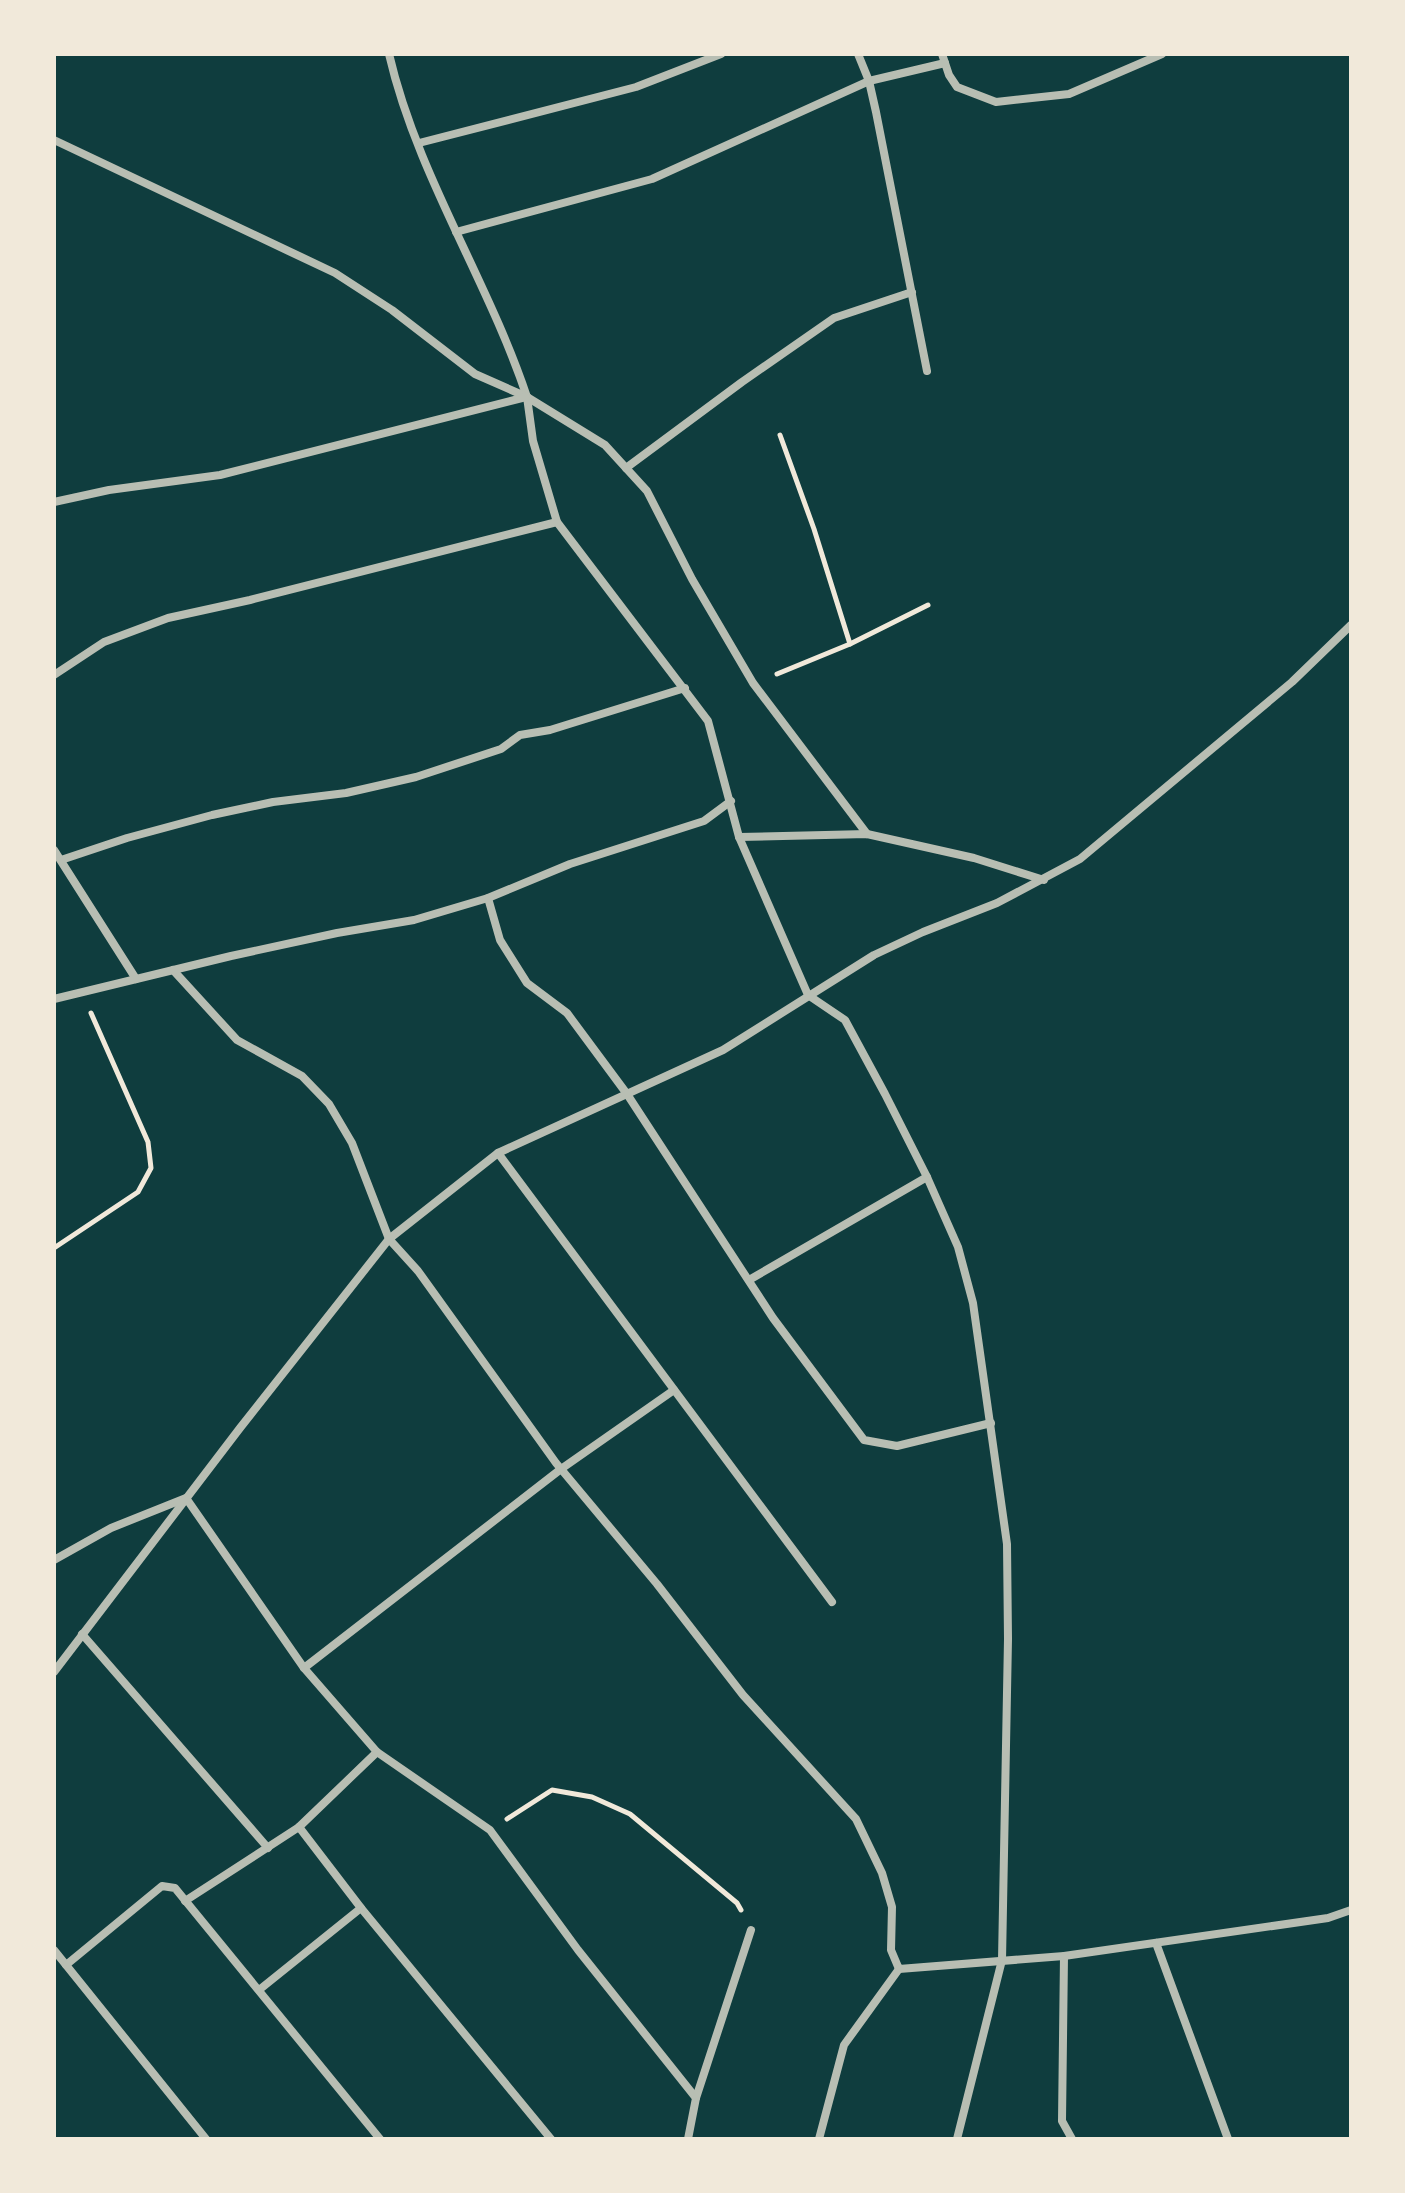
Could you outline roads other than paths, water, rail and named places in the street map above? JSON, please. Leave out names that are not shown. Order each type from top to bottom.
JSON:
[{"type":"street","points":[[389,54],[419,143],[456,232],[510,347],[527,397],[533,441],[557,522],[708,721],[739,837],[808,995],[845,1020],[927,1177],[958,1247],[973,1303],[1007,1544],[1008,1639],[1002,1960],[957,2139]]},
{"type":"street","points":[[419,143],[636,87],[721,54]]},
{"type":"street","points":[[858,54],[869,81],[927,371]]},
{"type":"street","points":[[456,232],[652,179],[869,81],[943,59],[957,87],[996,102],[1069,94],[1162,54]]},
{"type":"street","points":[[54,140],[335,273],[392,310],[475,374],[527,397],[605,445],[647,491],[692,579],[753,683],[867,834]]},
{"type":"street","points":[[626,468],[834,318],[912,292]]},
{"type":"street","points":[[54,502],[109,490],[220,475],[527,397]]},
{"type":"street","points":[[54,675],[104,642],[168,618],[557,522]]},
{"type":"street","points":[[55,1668],[389,1239],[498,1153],[723,1050],[874,955],[997,903],[1080,859],[1292,682],[1351,625]]},
{"type":"street","points":[[61,860],[212,815],[273,802],[346,793],[416,777],[501,749],[520,735],[550,730],[685,688]]},
{"type":"street","points":[[54,999],[337,933],[414,920],[488,898],[570,864],[704,821],[731,801]]},
{"type":"street","points":[[739,837],[867,834],[974,858],[1044,880]]},
{"type":"street","points":[[54,850],[136,979]]},
{"type":"street","points":[[488,898],[500,940],[527,983],[567,1013],[627,1094],[773,1318],[864,1440],[897,1446],[991,1423]]},
{"type":"street","points":[[173,970],[237,1040],[302,1076],[329,1104],[352,1143],[389,1239],[418,1271],[561,1469],[657,1584],[743,1695],[856,1819],[882,1873],[892,1907],[891,1950],[899,1969]]},
{"type":"street","points":[[498,1153],[832,1602]]},
{"type":"street","points":[[749,1280],[927,1177]]},
{"type":"street","points":[[304,1668],[561,1469],[674,1390]]},
{"type":"street","points":[[55,1558],[111,1528],[186,1498]]},
{"type":"street","points":[[186,1498],[304,1668],[377,1752],[490,1830],[578,1950],[696,2098]]},
{"type":"street","points":[[82,1634],[268,1848]]},
{"type":"street","points":[[185,1901],[299,1827],[377,1752]]},
{"type":"street","points":[[299,1827],[361,1908],[551,2139]]},
{"type":"street","points":[[66,1965],[162,1886],[175,1888],[380,2139]]},
{"type":"street","points":[[259,1990],[361,1908]]},
{"type":"street","points":[[819,2139],[844,2045],[899,1969],[1064,1956],[1328,1918],[1351,1910]]},
{"type":"street","points":[[688,2139],[696,2098],[751,1930]]},
{"type":"street","points":[[1156,1943],[1228,2139]]},
{"type":"street","points":[[54,1950],[206,2139]]},
{"type":"street","points":[[1064,1956],[1062,2121],[1072,2139]]}]
